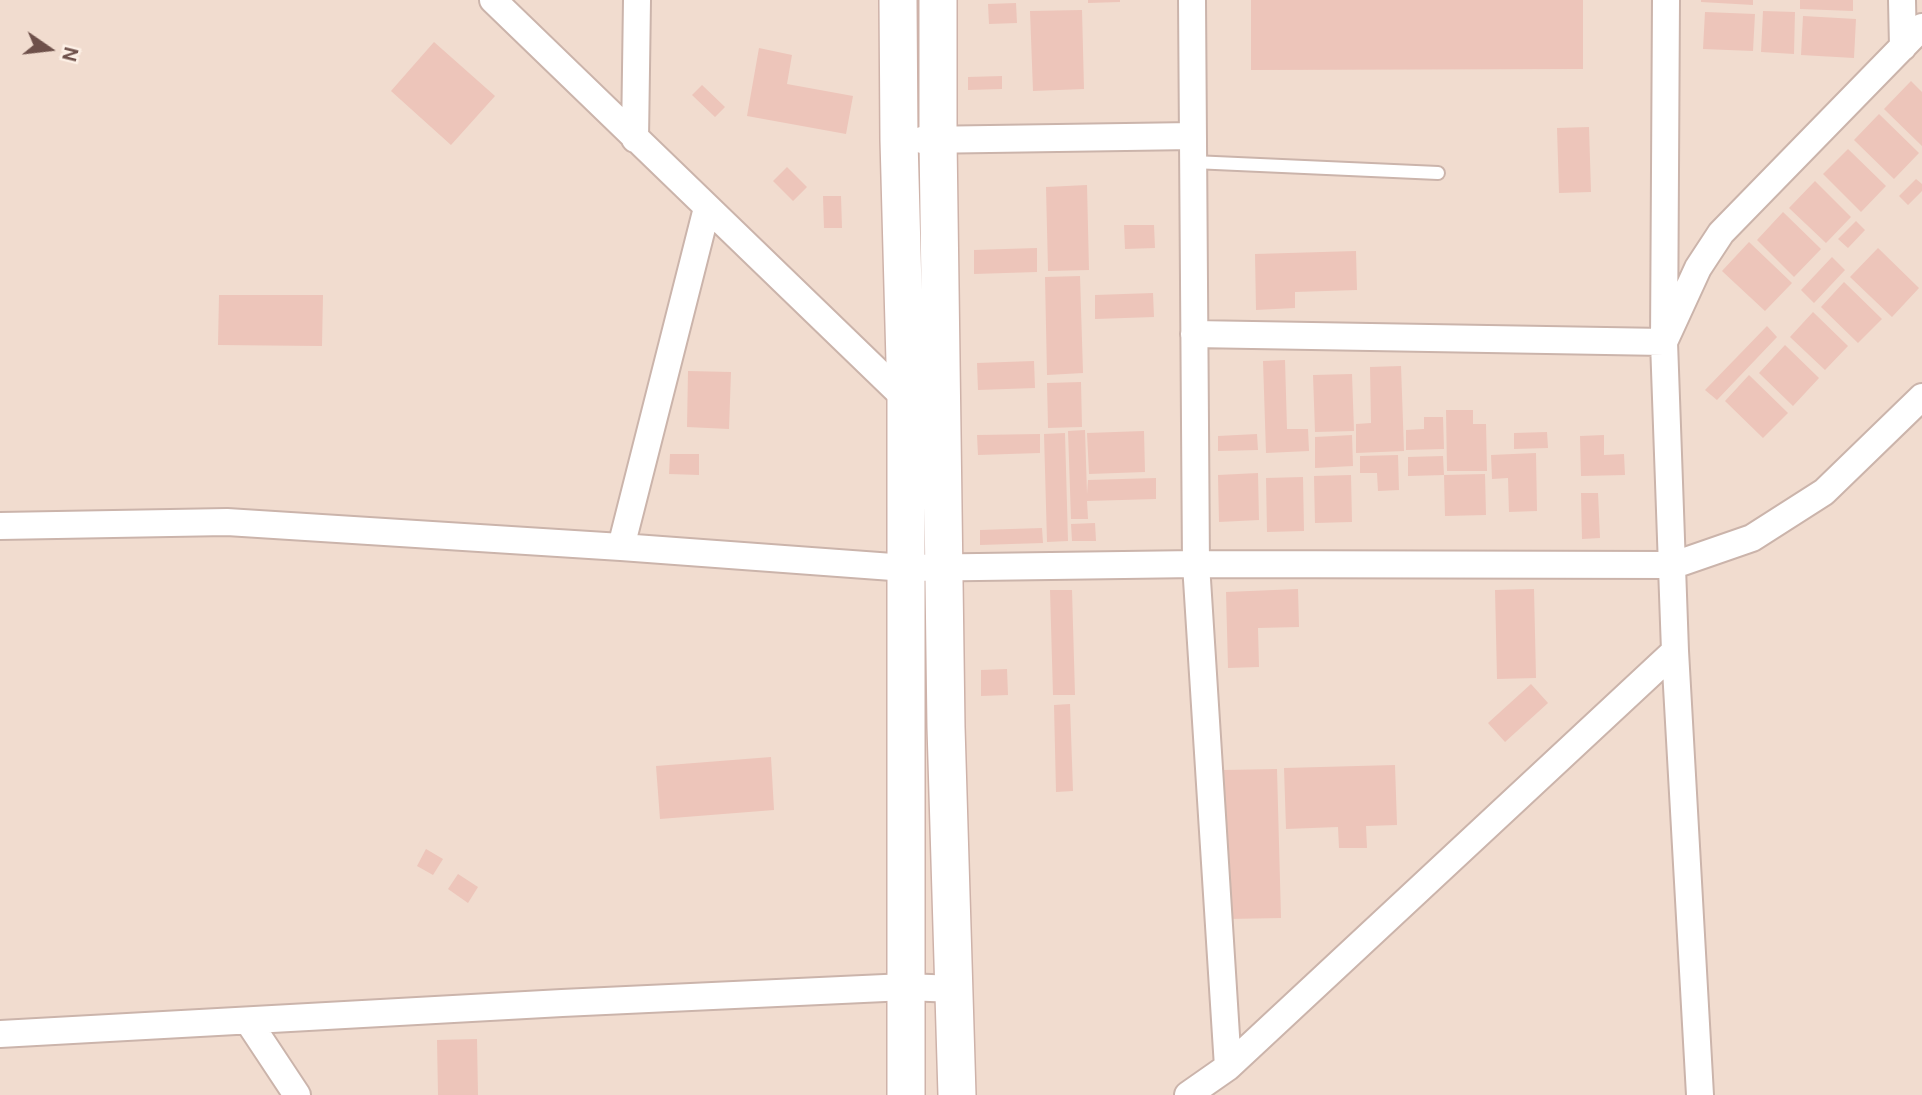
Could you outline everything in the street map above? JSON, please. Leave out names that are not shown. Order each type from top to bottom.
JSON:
[{"type":"main road","points":[[898,0],[906,399],[906,1095]]},
{"type":"main road","points":[[938,0],[946,727],[957,1095]]},
{"type":"street","points":[[493,0],[906,399]]},
{"type":"street","points":[[635,139],[637,0]]},
{"type":"street","points":[[1192,0],[1196,564],[1228,1067]]},
{"type":"street","points":[[1666,0],[1664,342],[1675,651],[1700,1095]]},
{"type":"street","points":[[1902,0],[1903,47]]},
{"type":"street","points":[[1664,342],[1698,268],[1721,233],[1922,27]]},
{"type":"street","points":[[899,140],[1193,136]]},
{"type":"street","points":[[621,547],[707,208]]},
{"type":"street","points":[[1194,334],[1664,342]]},
{"type":"street","points":[[0,526],[227,522],[906,568],[1196,564],[1674,565],[1752,538],[1824,492],[1922,397]]},
{"type":"street","points":[[1188,1095],[1228,1067],[1675,651]]},
{"type":"street","points":[[0,1034],[562,1003],[906,987],[955,989]]},
{"type":"street","points":[[248,1021],[296,1095]]},
{"type":"lane","points":[[1193,162],[1438,173]]},
{"type":"shaded area","points":[[0,0],[1922,0],[1922,1095],[0,1095]]},
{"type":"building","points":[[1088,0],[1120,0],[1120,2],[1088,3]]},
{"type":"building","points":[[1251,0],[1583,0],[1583,69],[1251,70]]},
{"type":"building","points":[[1753,0],[1753,5],[1701,2]]},
{"type":"building","points":[[1800,0],[1853,0],[1853,11],[1800,9]]},
{"type":"building","points":[[1016,3],[1017,23],[989,24],[988,4]]},
{"type":"building","points":[[1082,10],[1084,89],[1033,91],[1030,11]]},
{"type":"building","points":[[1763,11],[1795,12],[1794,54],[1761,52]]},
{"type":"building","points":[[1705,12],[1755,14],[1753,51],[1703,49]]},
{"type":"building","points":[[1803,16],[1856,19],[1854,58],[1801,55]]},
{"type":"building","points":[[434,42],[495,96],[451,145],[391,91]]},
{"type":"building","points":[[759,48],[792,55],[787,84],[853,96],[846,134],[747,116]]},
{"type":"building","points":[[1002,76],[1002,89],[968,90],[968,77]]},
{"type":"building","points":[[1911,81],[1922,92],[1922,146],[1884,109]]},
{"type":"building","points":[[702,85],[725,107],[715,117],[692,95]]},
{"type":"building","points":[[1879,114],[1919,153],[1894,179],[1854,140]]},
{"type":"building","points":[[1589,127],[1591,192],[1559,193],[1557,128]]},
{"type":"building","points":[[1848,149],[1886,186],[1861,212],[1823,174]]},
{"type":"building","points":[[787,167],[807,187],[793,201],[773,181]]},
{"type":"building","points":[[1916,179],[1922,184],[1922,191],[1908,205],[1899,196]]},
{"type":"building","points":[[1815,181],[1851,217],[1826,243],[1789,208]]},
{"type":"building","points":[[1087,185],[1089,270],[1048,271],[1046,187]]},
{"type":"building","points":[[823,196],[841,196],[842,228],[824,228]]},
{"type":"building","points":[[1783,212],[1821,249],[1794,277],[1757,240]]},
{"type":"building","points":[[1856,221],[1865,230],[1848,248],[1838,239]]},
{"type":"building","points":[[1124,225],[1154,225],[1155,248],[1125,249]]},
{"type":"building","points":[[1749,242],[1792,283],[1765,311],[1722,271]]},
{"type":"building","points":[[1037,248],[1037,272],[974,274],[974,250]]},
{"type":"building","points":[[1878,248],[1919,288],[1892,317],[1850,277]]},
{"type":"building","points":[[1356,251],[1357,290],[1295,292],[1295,308],[1256,310],[1255,254]]},
{"type":"building","points":[[1832,257],[1845,270],[1814,303],[1801,290]]},
{"type":"building","points":[[1080,276],[1083,373],[1047,375],[1045,277]]},
{"type":"building","points":[[1844,282],[1882,319],[1858,343],[1821,307]]},
{"type":"building","points":[[1153,293],[1154,317],[1095,319],[1095,295]]},
{"type":"building","points":[[219,295],[323,295],[322,346],[218,345]]},
{"type":"building","points":[[1813,312],[1848,346],[1825,370],[1790,337]]},
{"type":"building","points":[[1767,326],[1777,337],[1717,400],[1705,390]]},
{"type":"building","points":[[1785,345],[1819,378],[1793,406],[1759,373]]},
{"type":"building","points":[[1285,360],[1287,429],[1308,429],[1309,451],[1266,453],[1263,361]]},
{"type":"building","points":[[1034,361],[1035,388],[978,390],[977,363]]},
{"type":"building","points":[[1401,366],[1404,451],[1356,453],[1356,424],[1371,423],[1370,367]]},
{"type":"building","points":[[688,371],[731,372],[729,429],[687,427]]},
{"type":"building","points":[[1352,374],[1354,431],[1315,432],[1313,375]]},
{"type":"building","points":[[1749,375],[1788,413],[1763,438],[1725,401]]},
{"type":"building","points":[[1081,382],[1082,427],[1048,428],[1047,383]]},
{"type":"building","points":[[1446,410],[1473,410],[1473,424],[1486,424],[1487,471],[1447,471]]},
{"type":"building","points":[[1424,417],[1443,417],[1444,449],[1406,450],[1406,430],[1424,429]]},
{"type":"building","points":[[1085,430],[1087,494],[1088,480],[1156,478],[1156,499],[1087,501],[1088,519],[1071,519],[1068,431]]},
{"type":"building","points":[[1144,431],[1145,472],[1089,474],[1087,433]]},
{"type":"building","points":[[1547,432],[1548,448],[1514,449],[1514,433]]},
{"type":"building","points":[[1065,433],[1068,541],[1047,542],[1044,434]]},
{"type":"building","points":[[1040,434],[1040,453],[978,455],[977,435]]},
{"type":"building","points":[[1257,434],[1258,450],[1218,451],[1218,436]]},
{"type":"building","points":[[1352,435],[1353,466],[1315,468],[1315,437]]},
{"type":"building","points":[[1604,435],[1604,455],[1624,454],[1625,475],[1581,476],[1580,436]]},
{"type":"building","points":[[1536,453],[1537,511],[1509,512],[1508,478],[1492,479],[1491,455]]},
{"type":"building","points":[[670,454],[699,454],[699,475],[669,474]]},
{"type":"building","points":[[1398,455],[1399,490],[1378,491],[1377,473],[1360,473],[1360,456]]},
{"type":"building","points":[[1443,456],[1444,475],[1408,476],[1408,457]]},
{"type":"building","points":[[1258,473],[1259,520],[1219,522],[1218,475]]},
{"type":"building","points":[[1485,474],[1486,515],[1445,516],[1444,475]]},
{"type":"building","points":[[1351,475],[1352,522],[1315,523],[1314,476]]},
{"type":"building","points":[[1303,477],[1304,531],[1267,532],[1266,478]]},
{"type":"building","points":[[1581,493],[1598,493],[1600,538],[1582,539]]},
{"type":"building","points":[[1095,523],[1096,541],[1072,541],[1071,524]]},
{"type":"building","points":[[1042,528],[1043,543],[980,545],[980,530]]},
{"type":"building","points":[[1298,589],[1299,627],[1258,628],[1259,667],[1228,668],[1226,592]]},
{"type":"building","points":[[1534,589],[1536,678],[1497,679],[1495,590]]},
{"type":"building","points":[[1050,590],[1072,590],[1075,695],[1053,695]]},
{"type":"building","points":[[1007,669],[1008,695],[981,696],[981,670]]},
{"type":"building","points":[[1531,684],[1548,703],[1505,742],[1488,723]]},
{"type":"building","points":[[1070,704],[1073,791],[1056,792],[1054,705]]},
{"type":"building","points":[[771,757],[774,810],[660,819],[656,766]]},
{"type":"building","points":[[1395,765],[1397,825],[1366,826],[1367,848],[1339,848],[1338,827],[1286,829],[1284,768]]},
{"type":"building","points":[[1277,769],[1281,918],[1228,919],[1224,770]]},
{"type":"building","points":[[426,849],[443,859],[433,875],[417,866]]},
{"type":"building","points":[[458,874],[478,887],[468,903],[448,889]]},
{"type":"building","points":[[477,1039],[478,1095],[438,1095],[437,1040]]}]
